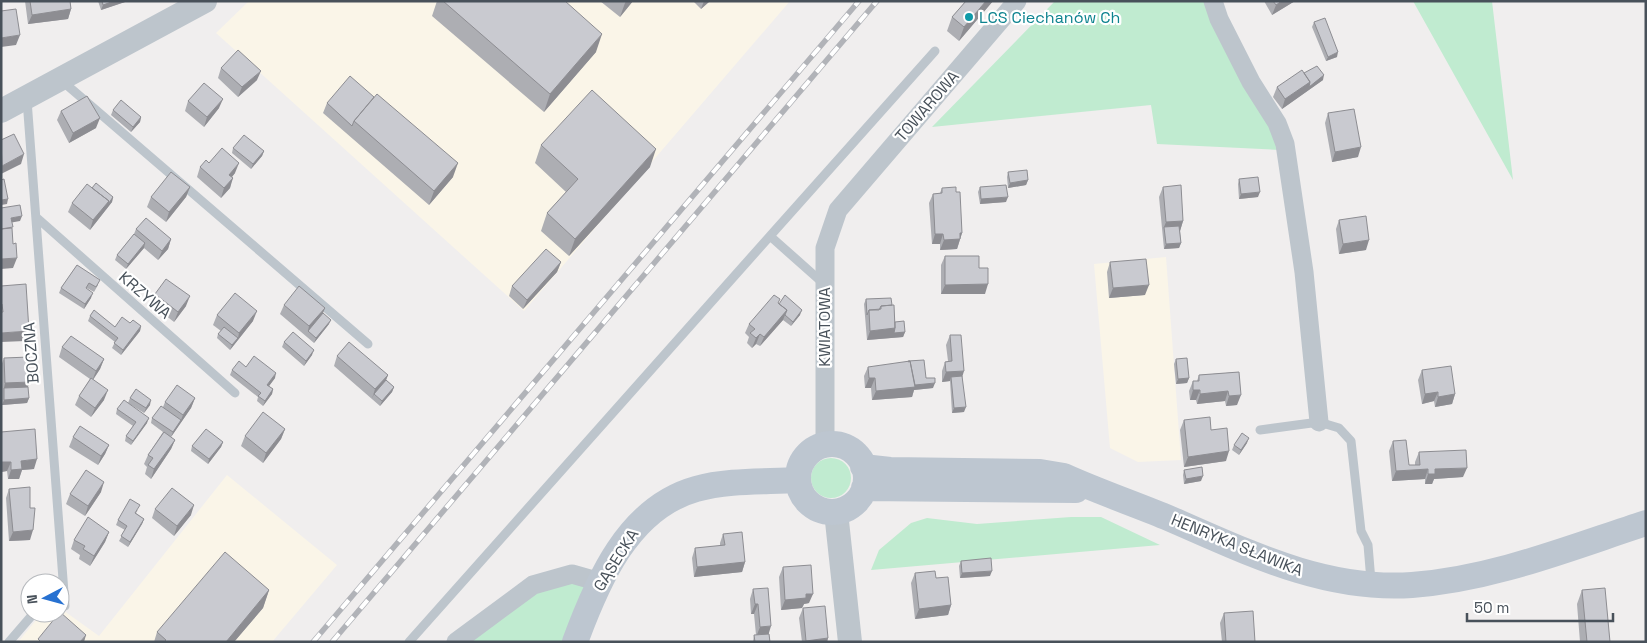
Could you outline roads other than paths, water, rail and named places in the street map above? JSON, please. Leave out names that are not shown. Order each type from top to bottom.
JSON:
[{"type":"main road","points":[[834,444],[852,451],[864,477],[855,502],[836,512],[820,510],[811,505],[804,498],[798,480],[802,462],[808,454],[825,445],[834,444]]},
{"type":"main road","name":"HENRYKA SŁAWIKA","points":[[864,477],[890,470],[1040,472],[1064,476],[1279,565],[1328,579],[1371,584],[1411,585],[1455,580],[1513,567],[1646,523]]},
{"type":"main road","name":"GĄSECKA","points":[[575,642],[600,582],[633,528],[663,505],[694,490],[730,483],[798,480]]},
{"type":"street","points":[[1,111],[205,1]]},
{"type":"street","name":"TOWAROWA","points":[[838,210],[1017,1]]},
{"type":"street","points":[[1213,1],[1223,27],[1251,82],[1277,123],[1285,144],[1304,272],[1319,422]]},
{"type":"street","name":"KWIATOWA","points":[[825,445],[824,248],[838,210]]},
{"type":"street","points":[[836,512],[850,642]]},
{"type":"street","points":[[456,642],[533,585],[572,574],[600,582]]},
{"type":"lane","points":[[409,642],[935,51]]},
{"type":"lane","points":[[60,79],[368,344]]},
{"type":"lane","name":"BOCZNA","points":[[27,97],[61,573]]},
{"type":"lane","name":"KRZYWA","points":[[36,218],[235,393]]},
{"type":"lane","points":[[770,236],[824,284]]},
{"type":"lane","points":[[1260,430],[1319,422],[1339,428],[1351,441],[1361,531],[1368,545],[1371,584]]},
{"type":"lane","points":[[9,642],[25,623]]},
{"type":"railway","points":[[313,642],[859,1]]},
{"type":"railway","points":[[332,642],[877,1]]},
{"type":"place","name":"LCS Ciechanów Ch","points":[[969,17]]}]
